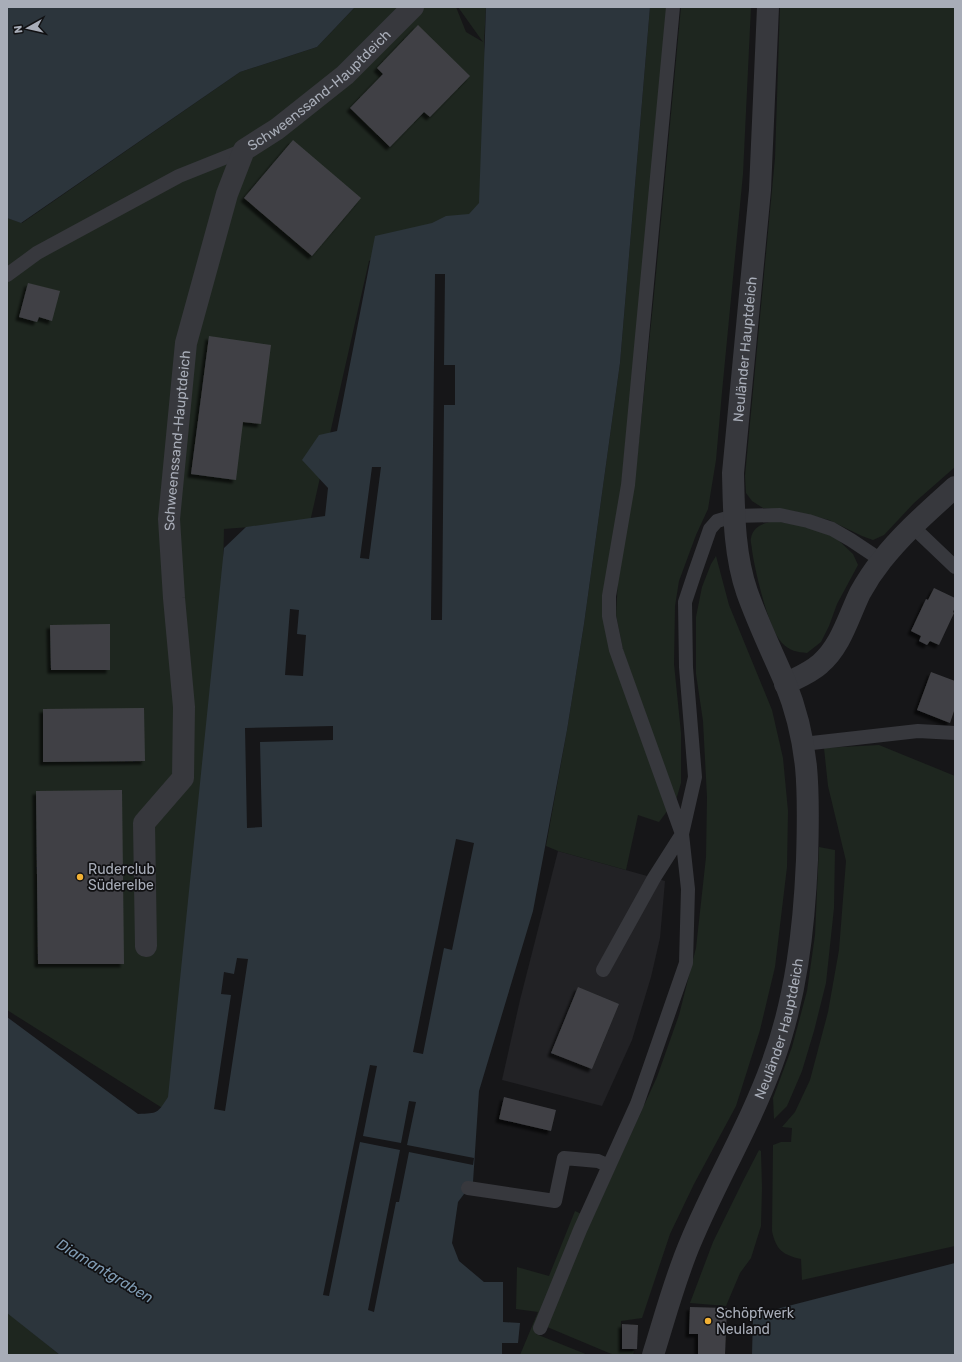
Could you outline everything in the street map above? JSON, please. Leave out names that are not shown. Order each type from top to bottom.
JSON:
[{"type":"street","name":"Schweenssand-Hauptdeich","points":[[146,946],[144,822],[183,778],[184,707],[174,598],[169,519],[186,343],[227,194],[244,150],[277,128],[345,75],[413,7]]},
{"type":"street","name":"Neuländer Hauptdeich","points":[[653,1355],[680,1267],[699,1221],[756,1105],[773,1062],[786,1019],[801,942],[806,883],[808,807],[803,744],[797,719],[785,684],[747,590],[740,560],[734,516],[733,473],[760,190],[768,7]]},
{"type":"street","points":[[785,684],[816,668],[831,652],[840,640],[861,592],[881,560],[912,526],[955,487]]},
{"type":"lane","points":[[540,1328],[580,1230],[637,1104],[686,962],[688,889],[682,834],[616,650],[609,616],[609,596],[628,485],[673,7]]},
{"type":"lane","points":[[7,275],[37,253],[180,176],[244,150]]},
{"type":"lane","points":[[603,970],[654,878],[682,834],[695,777],[686,667],[686,602],[710,529],[717,521],[734,516],[780,515],[808,521],[832,529],[852,540],[881,560]]},
{"type":"lane","points":[[912,526],[955,566]]},
{"type":"lane","points":[[803,744],[918,731],[955,732]]},
{"type":"lane","points":[[468,1188],[555,1201],[564,1158],[598,1161],[609,1166]]},
{"type":"shaded area","points":[[355,7],[456,7],[466,32],[483,42],[458,7],[486,7],[484,43],[496,205],[369,261],[310,522],[224,529],[219,737],[175,1116],[7,1010],[7,218],[22,223],[240,72],[317,47]]},
{"type":"shaded area","points":[[650,7],[669,7],[607,630],[668,810],[659,822],[638,815],[626,870],[558,851],[546,846],[584,624],[620,363]]},
{"type":"shaded area","points":[[681,7],[751,7],[743,174],[716,460],[708,509],[696,535],[679,581],[675,606],[674,664],[681,733],[681,783],[676,800],[623,650],[616,615],[618,579],[637,460]]},
{"type":"shaded area","points":[[780,7],[955,7],[955,467],[914,503],[884,535],[873,540],[829,520],[793,511],[763,508],[752,501],[746,493],[745,476],[775,158]]},
{"type":"shaded area","points":[[774,521],[804,526],[835,537],[853,554],[858,565],[837,604],[821,642],[807,653],[794,651],[788,648],[777,636],[767,613],[759,585],[751,538],[752,534],[757,528],[763,524]]},
{"type":"shaded area","points":[[716,556],[729,605],[772,710],[783,758],[788,811],[787,867],[775,967],[760,1030],[736,1106],[694,1184],[670,1234],[642,1318],[621,1321],[620,1350],[634,1351],[633,1355],[615,1355],[609,1353],[540,1324],[536,1334],[588,1355],[520,1355],[538,1312],[516,1309],[517,1267],[549,1276],[575,1211],[592,1219],[657,1077],[679,1015],[696,948],[706,857],[707,797],[703,721],[696,674],[696,617],[702,587],[711,564]]},
{"type":"shaded area","points":[[879,745],[955,776],[955,1246],[802,1280],[801,1259],[789,1256],[781,1251],[776,1243],[772,1231],[773,1145],[781,1142],[791,1142],[792,1128],[782,1127],[795,1112],[810,1080],[828,1012],[839,950],[846,861],[828,786],[824,748]]},
{"type":"shaded area","points":[[819,847],[835,850],[834,908],[826,983],[802,1071],[787,1106],[774,1119],[773,1098],[792,1047],[807,991],[815,935]]},
{"type":"shaded area","points":[[558,851],[665,881],[660,938],[651,977],[632,1040],[602,1106],[502,1080],[520,1000]]},
{"type":"shaded area","points":[[759,1150],[761,1151],[762,1188],[761,1226],[751,1258],[740,1273],[726,1306],[690,1303],[713,1242]]},
{"type":"shaded area","points":[[8,1313],[60,1355],[7,1355]]},
{"type":"water","points":[[7,7],[355,7],[317,47],[240,72],[21,223],[7,218]]},
{"type":"water","name":"Diamantgraben","points":[[486,7],[650,7],[620,363],[584,624],[567,730],[533,911],[479,1091],[473,1182],[458,1202],[452,1243],[459,1261],[484,1282],[503,1282],[503,1322],[520,1323],[518,1343],[502,1343],[502,1355],[60,1355],[7,1313],[7,1017],[138,1114],[156,1112],[168,1097],[224,548],[246,527],[325,516],[328,488],[302,460],[319,435],[337,431],[375,236],[432,223],[446,216],[469,214],[479,203]]},
{"type":"water","points":[[955,1263],[955,1355],[752,1355],[753,1315]]},
{"type":"pier","points":[[435,274],[445,274],[444,365],[455,365],[455,405],[444,405],[442,620],[431,620]]},
{"type":"pier","points":[[372,467],[381,467],[369,559],[360,558]]},
{"type":"pier","points":[[290,609],[299,610],[297,634],[306,635],[303,676],[285,675]]},
{"type":"pier","points":[[333,726],[333,740],[260,742],[262,827],[247,828],[245,728]]},
{"type":"pier","points":[[456,839],[474,843],[452,950],[444,948],[423,1054],[413,1052]]},
{"type":"pier","points":[[237,958],[248,959],[225,1111],[214,1109],[231,995],[221,994],[224,972],[234,974]]},
{"type":"pier","points":[[370,1065],[377,1066],[363,1136],[401,1143],[409,1101],[416,1102],[407,1145],[474,1158],[473,1165],[409,1152],[399,1202],[396,1202],[374,1312],[368,1310],[400,1150],[360,1142],[329,1296],[323,1295]]},
{"type":"building","points":[[418,25],[470,76],[430,117],[424,112],[390,147],[350,108],[383,74],[377,68]]},
{"type":"building","points":[[293,140],[361,198],[312,256],[244,198]]},
{"type":"building","points":[[28,283],[60,291],[52,321],[39,317],[37,322],[19,317]]},
{"type":"building","points":[[209,336],[271,345],[261,424],[243,422],[236,480],[191,474]]},
{"type":"building","points":[[934,588],[955,598],[955,607],[954,613],[939,645],[930,641],[927,645],[919,641],[921,636],[911,631],[926,599],[928,600]]},
{"type":"building","points":[[110,624],[110,670],[51,670],[50,625]]},
{"type":"building","points":[[931,672],[955,681],[955,708],[950,723],[917,710]]},
{"type":"building","points":[[144,708],[145,761],[43,762],[43,709]]},
{"type":"building","name":"Ruderclub Süderelbe","points":[[122,790],[124,964],[38,964],[36,791]]},
{"type":"building","points":[[578,987],[619,1004],[592,1069],[551,1053]]},
{"type":"building","points":[[504,1097],[556,1110],[551,1131],[499,1119]]},
{"type":"building","name":"Schöpfwerk Neuland","points":[[690,1307],[727,1308],[725,1355],[698,1355],[698,1334],[689,1334]]},
{"type":"building","points":[[622,1324],[638,1325],[637,1349],[622,1349]]},
{"type":"place","name":"Ruderclub Süderelbe","points":[[80,877]]},
{"type":"place","name":"Schöpfwerk Neuland","points":[[708,1321]]}]
